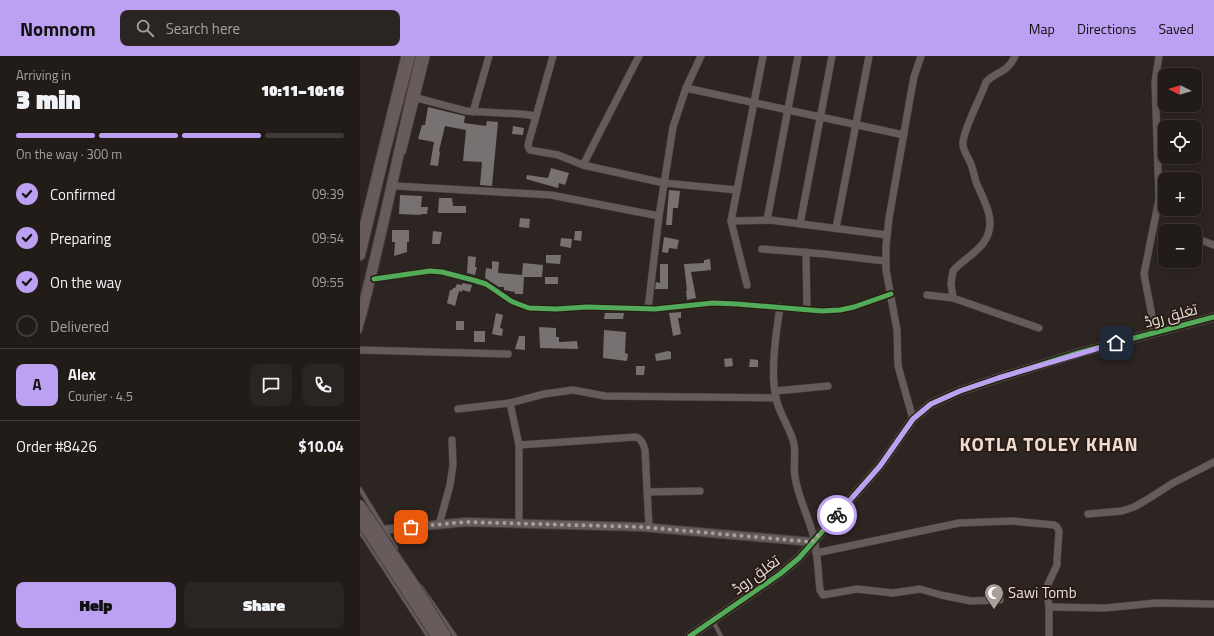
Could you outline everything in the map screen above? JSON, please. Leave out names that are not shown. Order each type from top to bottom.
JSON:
[{"type":"main road","points":[[360,254],[410,56]]},
{"type":"main road","points":[[360,319],[421,56]]},
{"type":"main road","points":[[360,505],[415,586],[446,636]]},
{"type":"main road","points":[[360,520],[436,636]]},
{"type":"street","points":[[473,112],[489,56]]},
{"type":"street","points":[[553,56],[528,146],[530,150],[558,155],[583,165],[664,182],[737,190]]},
{"type":"street","points":[[583,165],[639,56]]},
{"type":"street","points":[[648,309],[659,216],[673,127],[686,88],[701,56]]},
{"type":"street","points":[[747,285],[731,221],[763,56]]},
{"type":"street","points":[[767,220],[798,56]]},
{"type":"street","points":[[800,224],[832,56]]},
{"type":"street","points":[[836,228],[869,56]]},
{"type":"street","points":[[913,419],[898,366],[897,330],[886,270],[886,261],[887,235],[904,135],[914,77],[921,56]]},
{"type":"street","points":[[953,298],[951,283],[953,271],[976,252],[985,241],[990,227],[990,220],[985,199],[963,147],[965,132],[986,82],[1008,67],[1015,56]]},
{"type":"street","points":[[1155,332],[1144,274],[1159,199],[1155,82],[1158,56]]},
{"type":"street","points":[[686,88],[904,135]]},
{"type":"street","points":[[417,98],[466,111],[536,116]]},
{"type":"street","points":[[396,186],[551,195],[659,216]]},
{"type":"street","points":[[731,221],[767,220],[887,235]]},
{"type":"street","points":[[1202,241],[1214,245]]},
{"type":"street","points":[[762,249],[806,252],[886,261]]},
{"type":"street","points":[[806,252],[807,310]]},
{"type":"street","points":[[374,279],[430,271],[442,272],[486,284],[511,301],[529,308],[556,309],[587,307],[648,309],[713,303],[822,311],[840,310],[854,307],[891,294]]},
{"type":"street","points":[[927,295],[953,298],[1039,328]]},
{"type":"street","points":[[780,307],[775,355],[776,398],[793,441],[795,451],[795,478],[816,553],[820,590],[822,595],[857,589],[893,593],[920,589],[972,601],[1000,600]]},
{"type":"street","name":"تغلق روڈ","points":[[690,636],[780,574],[799,558],[880,466],[913,419],[931,404],[966,389],[1078,353],[1214,316]]},
{"type":"street","points":[[360,350],[508,354]]},
{"type":"street","points":[[775,390],[828,386]]},
{"type":"street","points":[[458,409],[510,404],[544,394],[573,390],[604,396],[776,398]]},
{"type":"street","points":[[510,404],[519,446],[519,524]]},
{"type":"street","points":[[519,446],[639,438],[645,450],[649,527]]},
{"type":"street","points":[[439,524],[450,485],[453,465],[452,440]]},
{"type":"street","points":[[1088,514],[1134,507],[1173,483],[1214,462]]},
{"type":"street","points":[[647,492],[700,491]]},
{"type":"street","points":[[816,553],[958,523],[1012,521],[1054,525],[1058,527],[1059,531],[1058,561],[1048,584],[1047,592],[1049,607],[1049,636]]},
{"type":"street","points":[[360,532],[466,522],[649,527],[813,541]]},
{"type":"street","points":[[1049,607],[1105,608],[1156,603],[1214,604]]},
{"type":"lane","points":[[360,231],[403,56]]},
{"type":"lane","points":[[403,156],[428,56]]},
{"type":"lane","points":[[360,331],[401,164]]},
{"type":"lane","points":[[360,490],[399,554]]},
{"type":"lane","points":[[360,532],[428,636]]},
{"type":"lane","points":[[403,560],[455,636]]},
{"type":"lane","points":[[712,621],[721,636]]},
{"type":"building","points":[[428,107],[465,116],[464,123],[486,126],[487,121],[498,122],[492,186],[480,185],[482,162],[463,161],[466,130],[445,126],[439,151],[438,166],[430,165],[434,142],[418,139],[422,125],[425,125]]},
{"type":"building","points":[[513,126],[524,128],[523,135],[512,134]]},
{"type":"building","points":[[551,168],[569,173],[565,185],[559,183],[558,188],[526,179],[527,175],[548,178]]},
{"type":"building","points":[[669,190],[680,191],[678,208],[673,208],[672,225],[666,225]]},
{"type":"building","points":[[400,195],[422,196],[421,207],[428,207],[427,214],[399,214]]},
{"type":"building","points":[[439,198],[452,198],[453,206],[466,206],[466,213],[438,213]]},
{"type":"building","points":[[520,218],[530,219],[529,228],[519,227]]},
{"type":"building","points":[[392,230],[409,230],[407,252],[394,256],[395,242],[392,242]]},
{"type":"building","points":[[433,231],[442,232],[440,244],[432,244]]},
{"type":"building","points":[[575,231],[582,231],[581,241],[574,240]]},
{"type":"building","points":[[664,237],[679,240],[677,249],[669,248],[668,253],[662,252]]},
{"type":"building","points":[[561,238],[572,239],[571,248],[560,246]]},
{"type":"building","points":[[546,255],[561,255],[560,264],[546,263]]},
{"type":"building","points":[[468,256],[476,257],[475,267],[477,267],[475,275],[467,273]]},
{"type":"building","points":[[710,259],[711,270],[691,272],[696,298],[687,300],[684,264],[704,263],[704,260]]},
{"type":"building","points":[[492,261],[499,262],[498,273],[522,275],[523,263],[543,265],[542,277],[524,277],[523,294],[515,294],[515,292],[504,290],[504,287],[499,287],[485,278],[486,268],[492,269]]},
{"type":"building","points":[[660,264],[668,264],[668,289],[655,289],[656,282],[660,283]]},
{"type":"building","points":[[545,277],[558,277],[558,284],[545,284]]},
{"type":"building","points":[[462,283],[472,285],[470,292],[462,290],[462,292],[459,291],[455,306],[447,303],[450,290],[455,288],[457,284],[462,285]]},
{"type":"building","points":[[681,312],[681,318],[678,318],[681,334],[673,336],[669,313]]},
{"type":"building","points":[[496,313],[503,315],[500,328],[503,329],[502,336],[492,334]]},
{"type":"building","points":[[605,313],[624,313],[623,319],[604,319]]},
{"type":"building","points":[[456,321],[464,321],[464,330],[456,330]]},
{"type":"building","points":[[539,327],[556,328],[556,337],[559,337],[559,342],[577,341],[578,349],[540,348]]},
{"type":"building","points":[[604,330],[626,332],[625,353],[628,354],[627,361],[603,358]]},
{"type":"building","points":[[474,331],[485,331],[485,342],[474,342]]},
{"type":"building","points":[[519,336],[525,336],[525,350],[515,349]]},
{"type":"building","points":[[668,351],[671,352],[671,359],[656,361],[655,354]]},
{"type":"building","points":[[732,358],[733,366],[725,367],[724,359]]},
{"type":"building","points":[[750,359],[758,360],[758,367],[749,367]]},
{"type":"building","points":[[636,366],[645,366],[644,375],[636,375]]},
{"type":"cycle path","points":[[374,279],[430,271],[442,272],[486,284],[511,301],[529,308],[556,309],[587,307],[655,309],[713,303],[822,311],[840,310],[854,307],[891,294]]},
{"type":"cycle path","points":[[690,636],[780,574],[799,558],[880,466],[913,419],[931,404],[960,391],[1078,353],[1214,317]]},
{"type":"way so far","points":[[411,527],[466,522],[642,527],[812,542],[837,515]]},
{"type":"place","name":"Sawi Tomb","points":[[994,610]]},
{"type":"district","name":"KOTLA TOLEY KHAN","points":[[1049,444]]},
{"type":"route","points":[[837,515],[880,466],[913,419],[931,404],[960,391],[998,378],[1078,353],[1116,343]]}]
